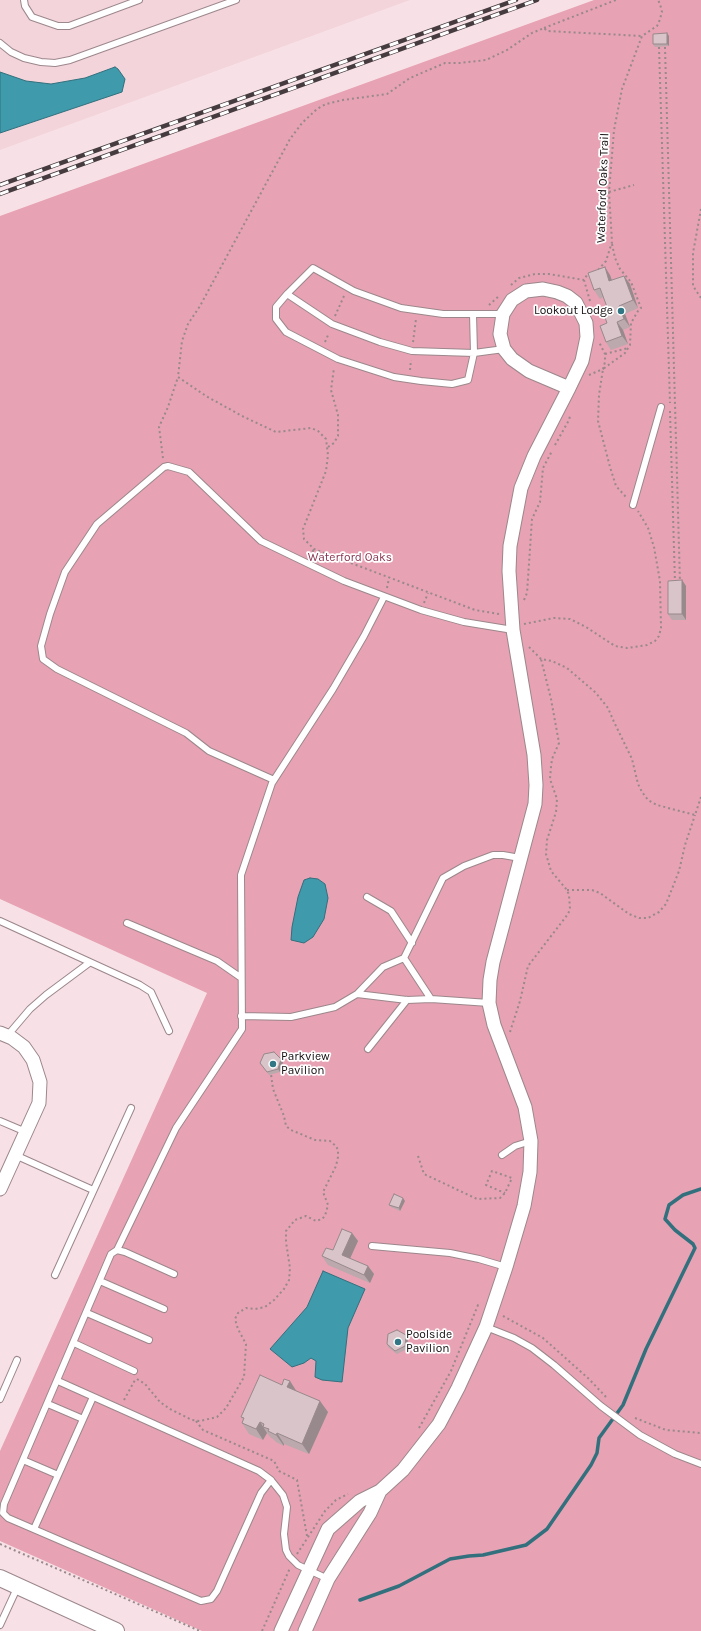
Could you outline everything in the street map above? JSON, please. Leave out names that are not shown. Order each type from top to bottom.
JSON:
[{"type":"street","points":[[281,1631],[328,1529],[360,1501],[380,1491],[402,1470],[439,1424],[458,1388],[486,1327],[506,1268],[524,1206],[530,1172],[531,1141],[525,1107],[496,1030],[489,1003],[490,980],[493,962],[535,804],[536,785],[534,755],[509,571],[510,546],[521,488],[534,456],[569,388],[582,361],[587,337],[586,323],[576,303],[567,296],[543,289],[526,291],[512,300],[503,314],[500,334],[504,349],[512,359],[529,371],[569,388]]},
{"type":"street","points":[[0,1189],[39,1103],[40,1082],[33,1060],[24,1047],[3,1034]]},
{"type":"street","points":[[305,1631],[328,1579],[370,1513],[380,1491]]},
{"type":"street","points":[[0,1578],[116,1631]]},
{"type":"lane","points":[[24,0],[25,6],[32,17],[58,26],[69,26],[139,0]]},
{"type":"lane","points":[[0,43],[11,52],[24,58],[41,62],[55,63],[70,60],[236,0]]},
{"type":"lane","points":[[473,314],[474,353],[468,380],[452,384],[394,377],[338,359],[286,332],[276,319],[276,306],[313,268],[354,291],[401,308],[443,314],[473,314],[503,314]]},
{"type":"lane","points":[[287,294],[332,324],[380,342],[412,351],[474,353],[504,349]]},
{"type":"lane","points":[[633,505],[661,406]]},
{"type":"lane","points":[[274,780],[209,751],[186,733],[57,669],[43,659],[41,646],[64,572],[97,524],[164,467],[168,466],[188,472],[261,541],[344,581],[421,610],[464,622],[517,627]]},
{"type":"lane","points":[[271,1480],[261,1493],[217,1591],[212,1599],[201,1601],[8,1518],[2,1512],[4,1504],[58,1381],[111,1254],[117,1250],[176,1128],[242,1029],[240,977],[241,875],[274,780],[333,689],[364,636],[384,597]]},
{"type":"lane","points":[[241,1016],[291,1017],[335,1007],[357,994],[383,967],[404,958],[443,878],[464,866],[493,855],[520,858]]},
{"type":"lane","points":[[367,897],[391,911],[412,943]]},
{"type":"lane","points":[[0,921],[140,985],[151,992],[169,1031]]},
{"type":"lane","points":[[127,923],[217,961],[240,977]]},
{"type":"lane","points":[[404,958],[431,999]]},
{"type":"lane","points":[[3,1034],[46,995],[89,962]]},
{"type":"lane","points":[[357,994],[407,1000],[431,999],[489,1003]]},
{"type":"lane","points":[[368,1049],[407,1000]]},
{"type":"lane","points":[[55,1275],[131,1108]]},
{"type":"lane","points":[[0,1121],[26,1132]]},
{"type":"lane","points":[[502,1155],[515,1146],[531,1141]]},
{"type":"lane","points":[[15,1155],[93,1190]]},
{"type":"lane","points":[[372,1246],[450,1253],[479,1259],[506,1268]]},
{"type":"lane","points":[[117,1250],[174,1274]]},
{"type":"lane","points":[[100,1280],[164,1308]]},
{"type":"lane","points":[[87,1313],[149,1340]]},
{"type":"lane","points":[[486,1327],[514,1338],[532,1348],[601,1406],[640,1435],[675,1454],[701,1464]]},
{"type":"lane","points":[[74,1343],[134,1371]]},
{"type":"lane","points":[[0,1399],[18,1360]]},
{"type":"lane","points":[[58,1381],[259,1471],[271,1480],[283,1495],[287,1507],[284,1534],[286,1550],[289,1556],[308,1571],[328,1579]]},
{"type":"lane","points":[[34,1529],[93,1397]]},
{"type":"lane","points":[[48,1404],[83,1419]]},
{"type":"lane","points":[[23,1460],[58,1475]]},
{"type":"lane","points":[[0,1625],[18,1586]]},
{"type":"path","points":[[164,467],[159,427],[168,407],[178,377],[182,341],[188,324],[200,306],[290,139],[311,113],[326,104],[387,94],[410,78],[445,63],[486,60],[506,50],[532,33],[616,0]]},
{"type":"path","points":[[544,28],[547,31],[642,36],[657,26],[662,12],[658,0]]},
{"type":"path","name":"Waterford Oaks Trail","points":[[591,307],[584,280],[587,275],[598,270],[606,261],[612,242],[609,192],[614,130],[622,88],[642,36]]},
{"type":"path","points":[[665,46],[680,586]]},
{"type":"path","points":[[659,47],[675,586]]},
{"type":"path","points":[[609,192],[634,185]]},
{"type":"path","points":[[701,209],[693,253],[692,286],[701,298]]},
{"type":"path","points":[[583,379],[596,371],[603,369],[625,353],[630,345],[631,323],[641,308],[631,282],[626,278],[620,269],[615,258],[612,242]]},
{"type":"path","points":[[517,627],[554,618],[570,619],[586,627],[615,646],[627,648],[647,645],[655,641],[659,636],[660,581],[654,547],[648,528],[633,505],[616,486],[598,421],[599,395],[605,354],[596,337]]},
{"type":"path","points":[[605,354],[628,348]]},
{"type":"path","points":[[328,447],[338,436],[338,415],[331,390],[332,377],[338,359]]},
{"type":"path","points":[[178,377],[206,396],[242,416],[276,432],[311,428],[318,431],[326,439],[328,447],[326,471],[303,529],[304,539],[314,548],[475,610],[504,614],[523,600],[527,593],[532,519],[540,502],[543,468],[569,420],[570,414]]},
{"type":"path","points":[[510,1034],[520,1001],[528,966],[568,914],[570,903],[567,890],[551,871],[546,854],[547,840],[556,812],[556,799],[550,779],[551,767],[552,759],[559,744],[548,685],[541,659],[524,642]]},
{"type":"path","points":[[541,659],[552,661],[567,668],[596,693],[608,708],[632,759],[638,784],[648,800],[657,805],[695,815]]},
{"type":"path","points":[[567,890],[592,890],[600,893],[629,914],[639,918],[648,918],[659,912],[666,904],[679,871],[685,845],[701,797]]},
{"type":"path","points":[[120,1409],[136,1378],[145,1384],[160,1402],[192,1420],[200,1422],[217,1417],[226,1408],[244,1377],[246,1344],[238,1329],[235,1319],[238,1313],[246,1308],[255,1309],[265,1307],[284,1289],[289,1280],[290,1268],[286,1231],[295,1220],[306,1216],[316,1221],[325,1216],[328,1205],[323,1192],[336,1166],[338,1150],[330,1141],[314,1140],[291,1130],[286,1126],[284,1116],[273,1089],[271,1074]]},
{"type":"path","points":[[418,1156],[424,1174],[477,1199],[500,1198],[505,1193],[512,1178],[492,1171],[486,1185],[505,1193]]},
{"type":"path","points":[[414,1434],[451,1371],[478,1305],[543,1338],[589,1379],[609,1400]]},
{"type":"path","points":[[632,1417],[666,1430],[701,1433]]},
{"type":"path","points":[[262,1631],[294,1561],[313,1527],[324,1511],[336,1500],[352,1492]]},
{"type":"path","points":[[0,1544],[200,1631]]},
{"type":"shaded area","points":[[0,0],[410,0],[0,150]]},
{"type":"green space","name":"Waterford Oaks","points":[[594,0],[701,0],[701,1631],[202,1631],[0,1541],[0,1451],[207,993],[0,899],[0,216]]},
{"type":"water","points":[[115,67],[125,79],[122,92],[0,133],[0,72],[26,81],[51,84],[85,78]]},
{"type":"water","points":[[310,878],[318,879],[325,884],[328,898],[324,919],[313,937],[304,943],[291,940],[292,927],[298,897],[304,880]]},
{"type":"water","points":[[323,1271],[365,1289],[348,1328],[342,1382],[322,1380],[315,1377],[316,1361],[311,1358],[304,1363],[292,1367],[270,1349],[307,1307]]},
{"type":"building","points":[[667,33],[667,44],[653,44],[653,34]]},
{"type":"building","name":"Lookout Lodge","points":[[605,267],[609,281],[624,276],[633,300],[619,306],[624,319],[617,322],[622,336],[606,342],[600,326],[607,323],[602,309],[607,307],[600,288],[594,290],[588,273]]},
{"type":"building","points":[[682,580],[682,614],[668,614],[668,581]]},
{"type":"building","name":"Parkview Pavilion","points":[[274,1052],[281,1059],[278,1069],[267,1072],[260,1063],[264,1054]]},
{"type":"building","points":[[394,1194],[403,1198],[399,1208],[389,1205]]},
{"type":"building","points":[[342,1229],[352,1233],[342,1255],[368,1266],[364,1275],[322,1256],[326,1248],[333,1250]]},
{"type":"building","name":"Poolside Pavilion","points":[[397,1330],[406,1335],[405,1346],[395,1351],[387,1344],[388,1334]]},
{"type":"building","points":[[260,1375],[282,1385],[284,1379],[290,1381],[287,1387],[320,1401],[302,1444],[277,1433],[276,1435],[268,1431],[269,1429],[263,1427],[264,1424],[260,1422],[256,1429],[242,1423],[244,1418],[241,1417]]},
{"type":"waterway","points":[[360,1600],[399,1586],[450,1559],[483,1555],[526,1545],[547,1529],[591,1465],[597,1453],[599,1438],[623,1405],[646,1349],[695,1248],[693,1244],[675,1230],[665,1219],[669,1205],[683,1195],[701,1189]]},
{"type":"railway","points":[[0,185],[516,0]]},
{"type":"railway","points":[[0,194],[537,0]]},
{"type":"place","name":"Lookout Lodge","points":[[621,311]]},
{"type":"place","name":"Parkview Pavilion","points":[[273,1064]]},
{"type":"place","name":"Poolside Pavilion","points":[[398,1342]]}]
